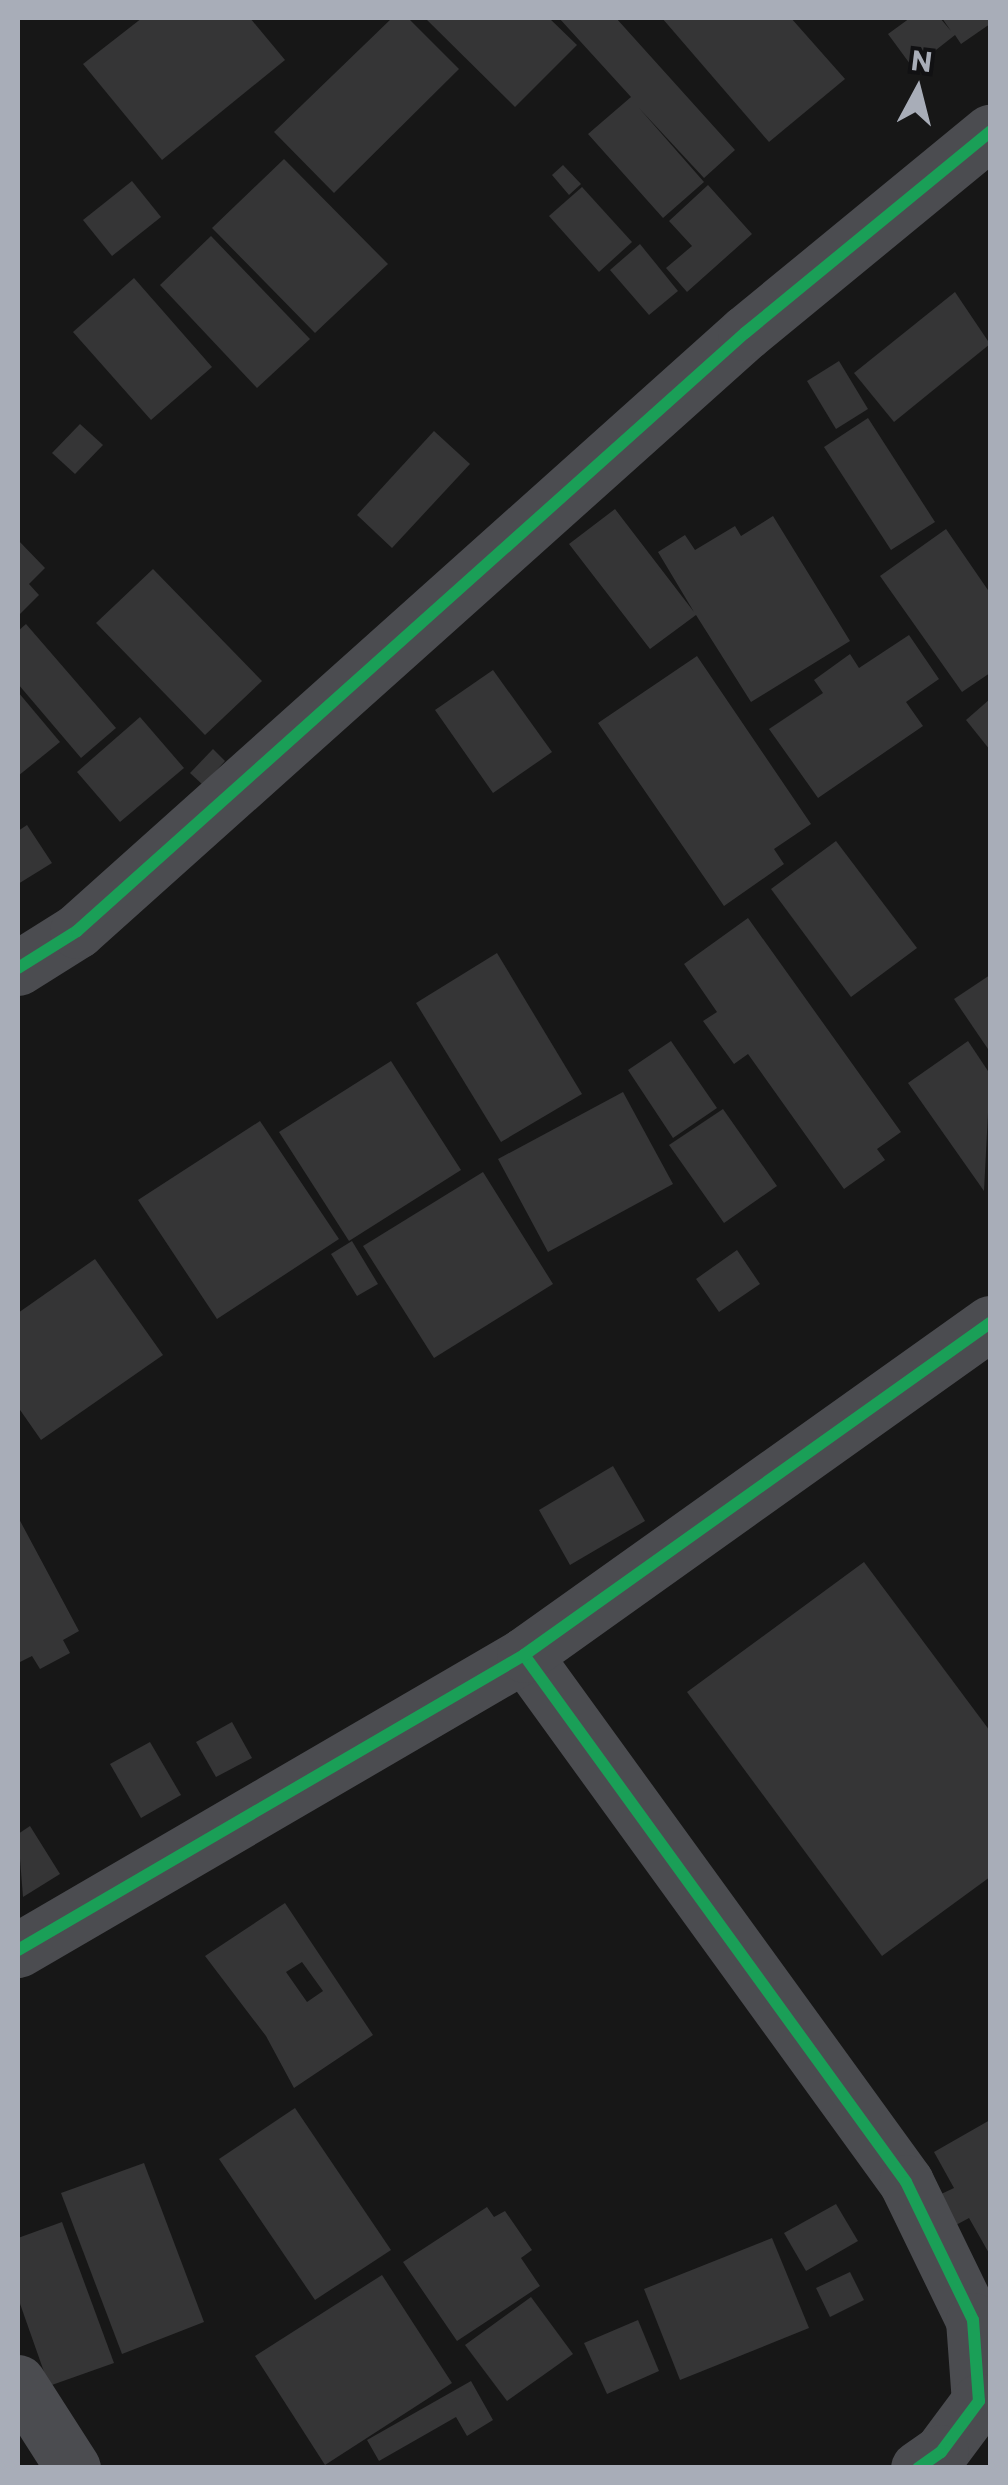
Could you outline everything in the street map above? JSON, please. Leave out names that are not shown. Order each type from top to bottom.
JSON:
[{"type":"street","points":[[18,968],[77,931],[745,332],[990,132]]},
{"type":"street","points":[[18,1950],[524,1654],[990,1323]]},
{"type":"street","points":[[524,1654],[906,2182],[965,2303],[978,2401],[941,2452],[918,2468]]},
{"type":"street","points":[[18,2382],[73,2468]]},
{"type":"building","points":[[142,18],[250,18],[285,60],[162,160],[83,64]]},
{"type":"building","points":[[392,18],[408,18],[459,69],[334,193],[274,132]]},
{"type":"building","points":[[425,18],[549,18],[577,45],[515,107]]},
{"type":"building","points":[[559,18],[616,18],[735,150],[704,178],[639,108],[704,182],[663,218],[588,134],[631,97]]},
{"type":"building","points":[[662,18],[791,18],[845,79],[769,142]]},
{"type":"building","points":[[910,18],[940,18],[951,31],[942,18],[990,18],[990,24],[961,44],[955,35],[913,68],[888,34]]},
{"type":"building","points":[[284,159],[388,264],[315,333],[212,228]]},
{"type":"building","points":[[563,165],[581,184],[569,195],[552,175]]},
{"type":"building","points":[[132,181],[161,217],[112,256],[83,220]]},
{"type":"building","points":[[708,185],[752,234],[687,292],[666,268],[692,246],[669,221]]},
{"type":"building","points":[[582,187],[632,242],[599,272],[549,216]]},
{"type":"building","points":[[211,236],[310,339],[257,388],[160,285]]},
{"type":"building","points":[[640,244],[678,291],[649,315],[610,270]]},
{"type":"building","points":[[134,278],[212,367],[151,420],[73,332]]},
{"type":"building","points":[[955,292],[990,344],[894,422],[854,373]]},
{"type":"building","points":[[839,361],[868,409],[836,429],[807,381]]},
{"type":"building","points":[[868,418],[935,522],[891,550],[824,447]]},
{"type":"building","points":[[80,424],[103,445],[75,474],[52,453]]},
{"type":"building","points":[[434,431],[470,464],[392,548],[357,515]]},
{"type":"building","points":[[615,509],[694,612],[658,552],[685,535],[695,550],[735,526],[741,536],[773,516],[850,641],[751,702],[696,615],[650,649],[569,544]]},
{"type":"building","points":[[946,529],[990,593],[990,673],[962,692],[880,576]]},
{"type":"building","points":[[18,540],[45,568],[29,584],[39,595],[18,616]]},
{"type":"building","points":[[153,569],[262,681],[205,735],[96,623]]},
{"type":"building","points":[[26,624],[116,728],[81,758],[18,684],[18,631]]},
{"type":"building","points":[[909,635],[939,679],[906,702],[923,726],[818,798],[769,729],[823,693],[814,680],[850,654],[859,668]]},
{"type":"building","points":[[697,656],[811,824],[774,849],[784,864],[724,906],[598,723]]},
{"type":"building","points":[[493,670],[552,752],[493,793],[435,710]]},
{"type":"building","points":[[18,692],[60,742],[18,776]]},
{"type":"building","points":[[990,699],[990,750],[966,720]]},
{"type":"building","points":[[140,717],[184,768],[120,822],[77,772]]},
{"type":"building","points":[[213,749],[225,761],[203,785],[190,773]]},
{"type":"building","points":[[27,825],[52,863],[18,884],[18,831]]},
{"type":"building","points":[[836,841],[917,948],[851,997],[771,889]]},
{"type":"building","points":[[748,918],[901,1132],[877,1149],[885,1160],[844,1189],[748,1054],[734,1064],[703,1021],[717,1012],[684,964]]},
{"type":"building","points":[[497,953],[582,1094],[501,1142],[416,1003]]},
{"type":"building","points":[[990,975],[990,1052],[954,999]]},
{"type":"building","points":[[671,1041],[717,1108],[673,1138],[628,1070]]},
{"type":"building","points":[[968,1041],[990,1074],[984,1191],[908,1083]]},
{"type":"building","points":[[391,1061],[461,1170],[349,1241],[279,1132]]},
{"type":"building","points":[[623,1092],[673,1184],[548,1252],[498,1159]]},
{"type":"building","points":[[723,1109],[777,1186],[724,1223],[669,1145]]},
{"type":"building","points":[[260,1121],[339,1239],[217,1319],[138,1200]]},
{"type":"building","points":[[483,1172],[553,1284],[434,1358],[363,1246]]},
{"type":"building","points":[[352,1241],[378,1284],[357,1296],[331,1254]]},
{"type":"building","points":[[737,1250],[760,1284],[719,1312],[696,1279]]},
{"type":"building","points":[[95,1259],[163,1355],[41,1440],[18,1407],[18,1313]]},
{"type":"building","points":[[613,1466],[645,1521],[570,1565],[539,1510]]},
{"type":"building","points":[[18,1517],[79,1631],[63,1640],[70,1653],[40,1669],[32,1656],[18,1663]]},
{"type":"building","points":[[864,1562],[990,1731],[990,1877],[882,1956],[687,1692]]},
{"type":"building","points":[[232,1722],[252,1758],[216,1777],[196,1742]]},
{"type":"building","points":[[150,1742],[181,1795],[141,1818],[110,1764]]},
{"type":"building","points":[[30,1826],[60,1874],[23,1897],[18,1834]]},
{"type":"building","points":[[285,1903],[373,2035],[294,2088],[266,2036],[205,1956]],"holes":[[[302,1962],[323,1991],[307,2002],[286,1972]]]},
{"type":"building","points":[[295,2108],[391,2250],[315,2300],[219,2159]]},
{"type":"building","points":[[990,2120],[990,2255],[969,2218],[956,2225],[939,2195],[954,2188],[934,2152]]},
{"type":"building","points":[[144,2163],[204,2322],[122,2354],[61,2193]]},
{"type":"building","points":[[836,2204],[858,2241],[806,2271],[784,2233]]},
{"type":"building","points":[[487,2207],[494,2217],[505,2211],[532,2250],[521,2258],[540,2286],[457,2341],[403,2262]]},
{"type":"building","points":[[62,2222],[114,2363],[49,2386],[18,2298],[18,2238]]},
{"type":"building","points":[[772,2238],[809,2328],[680,2380],[644,2289]]},
{"type":"building","points":[[850,2272],[864,2300],[830,2317],[816,2288]]},
{"type":"building","points":[[382,2275],[452,2383],[325,2465],[255,2356]]},
{"type":"building","points":[[531,2297],[573,2354],[507,2401],[465,2345]]},
{"type":"building","points":[[638,2320],[659,2371],[607,2394],[584,2343]]},
{"type":"building","points":[[471,2381],[493,2420],[467,2436],[456,2417],[379,2461],[367,2440]]},
{"type":"cycle path","points":[[18,968],[77,931],[745,333],[990,132]]},
{"type":"cycle path","points":[[18,1950],[524,1655],[990,1323]]},
{"type":"cycle path","points":[[524,1655],[906,2182],[973,2320],[979,2401],[941,2452],[918,2468]]}]
